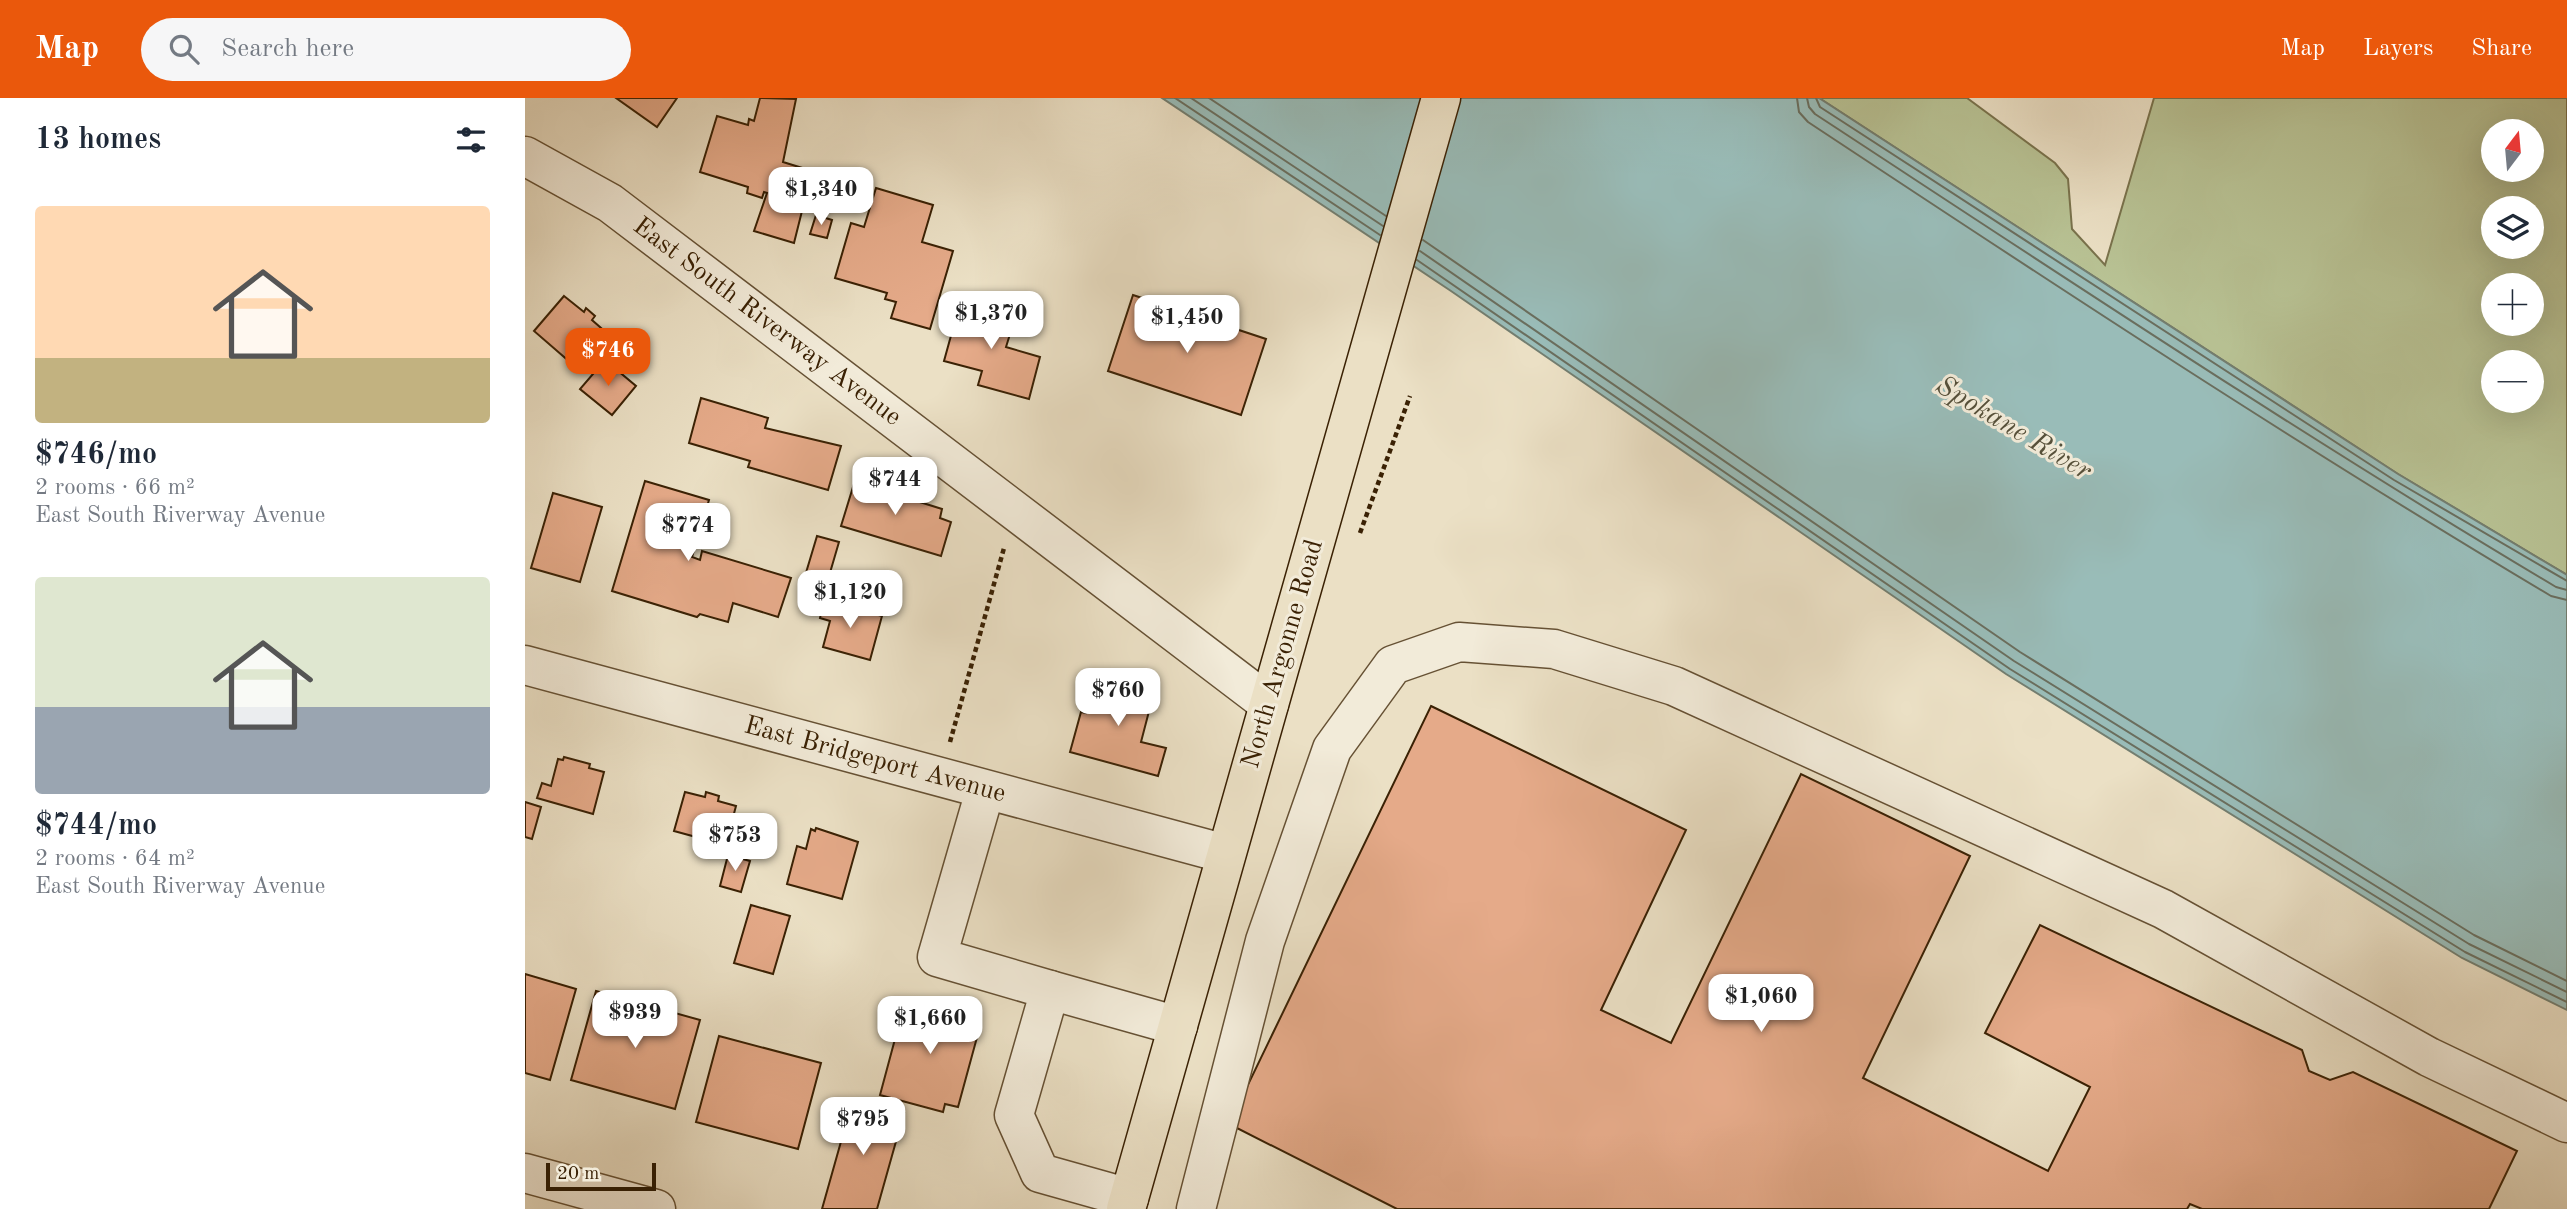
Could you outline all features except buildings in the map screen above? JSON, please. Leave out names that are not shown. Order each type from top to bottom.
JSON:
[{"type":"main road","name":"North Argonne Road","points":[[1128,1204],[1441,98]]},
{"type":"street","name":"East South Riverway Avenue","points":[[525,156],[610,203],[1269,704]]},
{"type":"street","points":[[1196,1209],[1265,941],[1332,749],[1394,665],[1459,642],[1554,649],[1674,687],[2163,909],[2429,1057],[2567,1123]]},
{"type":"street","name":"East Bridgeport Avenue","points":[[525,665],[1226,854]]},
{"type":"street","points":[[985,791],[937,957],[1178,1026]]},
{"type":"street","points":[[1050,990],[1014,1115],[1040,1173],[1128,1204]]},
{"type":"street","points":[[532,1186],[656,1209]]},
{"type":"path","points":[[940,777],[1015,511]]},
{"type":"green space","points":[[1819,98],[1967,98],[2055,163],[2068,179],[2072,229],[2105,265],[2154,98],[2567,98],[2567,575],[2398,474]]},
{"type":"water","name":"Spokane River","points":[[1162,98],[1819,98],[2398,474],[2567,575],[2567,1010],[2462,958],[2006,674],[1451,291]]}]
